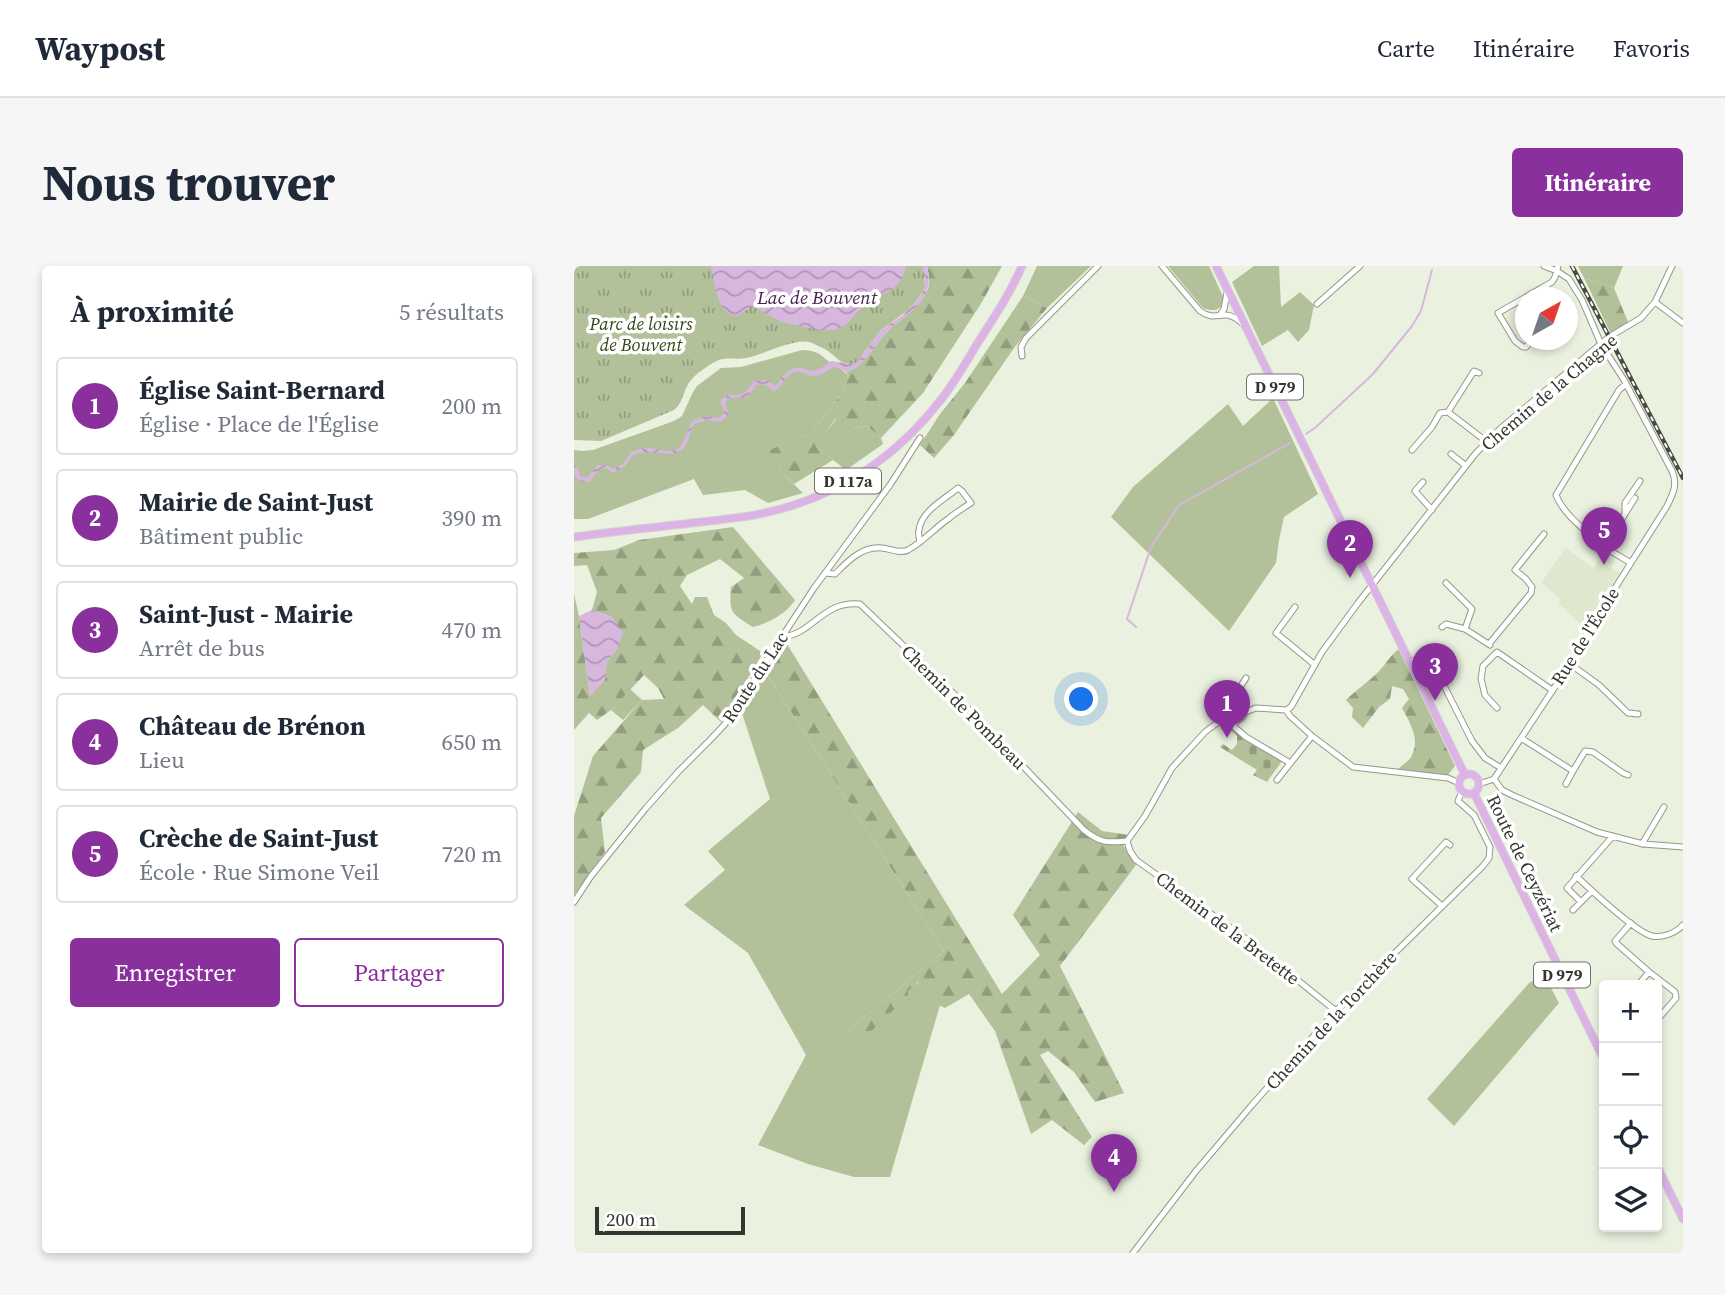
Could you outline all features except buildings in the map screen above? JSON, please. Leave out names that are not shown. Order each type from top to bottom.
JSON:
[{"type":"main road","name":"D 117a","points":[[574,536],[742,517],[808,500],[860,475],[887,456],[940,401],[1014,285],[1022,266]]},
{"type":"main road","name":"D 979","points":[[1217,267],[1465,775]]},
{"type":"main road","points":[[1465,775],[1474,776],[1479,784],[1474,793],[1469,794],[1460,787],[1461,778],[1465,775]]},
{"type":"main road","name":"Route de Ceyzériat","points":[[1474,793],[1599,1049]]},
{"type":"main road","points":[[1658,1169],[1683,1219]]},
{"type":"street","points":[[1022,356],[1021,347],[1026,338],[1098,266]]},
{"type":"street","points":[[1162,266],[1200,311],[1209,316],[1220,314],[1224,309],[1227,301],[1226,287]]},
{"type":"street","points":[[1317,304],[1360,266]]},
{"type":"street","points":[[1544,266],[1558,268],[1552,282],[1545,287]]},
{"type":"street","name":"Chemin de la Chagne","points":[[1286,710],[1371,585],[1466,466],[1487,442],[1537,397],[1609,337],[1641,318],[1655,302],[1672,266]]},
{"type":"street","name":"Rue de l'École","points":[[1494,779],[1570,664],[1675,490],[1675,478],[1626,384],[1601,344],[1582,300],[1569,279],[1558,268]]},
{"type":"street","points":[[1655,302],[1683,323]]},
{"type":"street","points":[[1515,304],[1498,313],[1515,341]]},
{"type":"street","points":[[1220,314],[1233,316],[1245,326]]},
{"type":"street","points":[[1412,450],[1440,413],[1448,411],[1474,371],[1479,373]]},
{"type":"street","points":[[1626,384],[1619,390],[1556,495],[1559,503],[1577,523],[1604,547],[1631,563]]},
{"type":"street","points":[[1448,411],[1487,442]]},
{"type":"street","name":"Route du Lac","points":[[574,902],[591,876],[646,807],[724,724],[920,438]]},
{"type":"street","points":[[1451,454],[1466,466]]},
{"type":"street","points":[[1625,513],[1625,503],[1640,481]]},
{"type":"street","points":[[1423,482],[1415,491],[1432,510]]},
{"type":"street","points":[[825,573],[835,574],[863,550],[880,548],[902,552],[911,549],[971,503],[962,491],[958,488],[930,510],[919,530],[920,542]]},
{"type":"street","points":[[1604,547],[1635,498]]},
{"type":"street","points":[[1489,645],[1531,593],[1532,587],[1515,570],[1544,534]]},
{"type":"street","points":[[1446,583],[1472,609],[1465,629]]},
{"type":"street","name":"Chemin de Pombeau","points":[[782,637],[795,633],[834,607],[850,603],[860,604],[953,693],[1084,830],[1097,841],[1127,841]]},
{"type":"street","points":[[1295,607],[1276,633],[1315,665]]},
{"type":"street","points":[[1442,627],[1446,624],[1465,629],[1552,690]]},
{"type":"street","points":[[1496,652],[1483,666],[1481,679],[1485,695],[1497,708]]},
{"type":"street","points":[[1410,662],[1421,659],[1434,666],[1472,741],[1485,758],[1502,768]]},
{"type":"street","points":[[1570,664],[1599,685],[1628,713],[1638,715]]},
{"type":"street","points":[[1226,720],[1225,711],[1246,678]]},
{"type":"street","points":[[1127,841],[1172,768],[1205,732],[1217,723],[1256,708],[1286,710],[1312,736],[1353,767],[1448,778],[1460,787]]},
{"type":"street","points":[[1245,712],[1232,725],[1290,763]]},
{"type":"street","points":[[1277,780],[1312,736]]},
{"type":"street","points":[[1521,738],[1573,771]]},
{"type":"street","points":[[1566,783],[1585,751],[1593,752],[1628,775]]},
{"type":"street","points":[[1479,784],[1494,779],[1503,790],[1512,795],[1597,832],[1642,844],[1683,848]]},
{"type":"street","name":"Chemin de la Torchère","points":[[1133,1253],[1196,1171],[1252,1105],[1336,1012],[1489,858],[1490,848],[1474,815],[1458,801],[1460,787]]},
{"type":"street","points":[[1642,844],[1664,807]]},
{"type":"street","points":[[1581,902],[1567,888],[1613,836]]},
{"type":"street","name":"Chemin de la Bretette","points":[[1127,841],[1136,860],[1249,941],[1336,1012]]},
{"type":"street","points":[[1442,906],[1412,879],[1446,842],[1450,845]]},
{"type":"street","points":[[1576,876],[1645,933],[1653,936],[1674,933],[1683,925]]},
{"type":"street","points":[[1573,910],[1592,891]]},
{"type":"street","points":[[1631,923],[1615,941],[1659,980]]},
{"type":"street","points":[[1642,980],[1649,972]]},
{"type":"street","points":[[1662,982],[1675,992],[1676,998],[1662,1014]]},
{"type":"shaded area","points":[[1566,548],[1593,568],[1604,554],[1615,561],[1611,568],[1621,574],[1616,581],[1612,581],[1614,584],[1585,628],[1559,604],[1560,598],[1541,583]]},
{"type":"green space","name":"Parc de loisirs de Bouvent","points":[[574,266],[922,266],[925,288],[907,311],[881,330],[856,363],[844,363],[824,349],[803,341],[746,358],[719,360],[693,378],[674,410],[601,441],[574,440]]},
{"type":"green space","points":[[927,266],[1002,266],[923,393],[881,438],[867,426],[856,428],[835,419],[816,446],[833,460],[794,484],[781,472],[769,450],[810,434],[842,393],[848,376],[846,372],[859,365],[888,331],[923,299],[929,283]]},
{"type":"green space","points":[[1037,266],[1091,266],[1047,308],[1023,296]]},
{"type":"green space","points":[[1168,266],[1209,266],[1224,299],[1221,306],[1214,310],[1203,308]]},
{"type":"green space","points":[[1254,266],[1279,266],[1281,307],[1300,292],[1314,305],[1309,330],[1298,342],[1288,330],[1262,346],[1232,282]]},
{"type":"green space","points":[[1578,266],[1623,266],[1614,288],[1584,278]]},
{"type":"green space","points":[[1584,278],[1614,288],[1628,322],[1611,334]]},
{"type":"green space","points":[[1023,296],[1047,308],[1014,348],[954,435],[934,458],[920,445]]},
{"type":"green space","points":[[802,350],[820,354],[848,376],[842,393],[810,434],[770,450],[781,472],[803,493],[768,503],[745,490],[703,495],[694,479],[588,519],[574,519],[574,450],[593,450],[674,421],[682,416],[697,386],[721,368],[741,367]]},
{"type":"green space","points":[[1273,398],[1318,494],[1284,517],[1276,563],[1229,631],[1111,517],[1133,487],[1228,404],[1243,426]]},
{"type":"green space","points":[[836,419],[856,428],[867,426],[881,438],[883,444],[846,470],[815,446]]},
{"type":"green space","points":[[733,527],[795,600],[777,617],[753,627],[733,612],[730,602],[731,587],[744,578],[720,559],[687,575],[680,586],[692,604],[695,597],[707,597],[714,615],[726,623],[736,635],[763,653],[721,722],[703,705],[678,728],[643,750],[641,772],[601,818],[605,852],[574,895],[574,816],[593,756],[642,700],[664,699],[658,688],[644,675],[611,710],[597,720],[589,713],[574,730],[574,594],[590,696],[604,680],[607,661],[618,648],[612,617],[592,610],[597,592],[587,565],[574,566],[574,553],[614,550],[639,540]]},
{"type":"green space","points":[[787,644],[1002,994],[1040,955],[1013,915],[1078,812],[1102,831],[1129,835],[1123,845],[1136,865],[1060,966],[1124,1093],[1095,1102],[1074,1072],[1048,1051],[1040,1055],[1092,1137],[1084,1145],[1052,1120],[1031,1134],[995,1031],[969,994],[945,1008],[930,1001],[919,981],[908,991],[908,996],[863,1039],[851,1039],[848,1031],[944,951],[763,668]]},
{"type":"green space","points":[[1399,649],[1455,766],[1448,775],[1398,769],[1410,758],[1415,744],[1413,732],[1402,708],[1409,699],[1403,689],[1392,686],[1390,699],[1379,707],[1363,728],[1352,717],[1353,708],[1346,700]]},
{"type":"green space","points":[[763,668],[944,951],[848,1031],[920,981],[930,1001],[940,1005],[890,1177],[854,1177],[808,1164],[758,1145],[806,1055],[748,953],[684,905],[725,870],[708,851],[770,799],[741,710],[743,700]]},
{"type":"green space","points":[[630,689],[642,700],[623,720],[611,710]]},
{"type":"green space","points":[[1231,727],[1282,761],[1267,782],[1253,775],[1257,770],[1220,747],[1223,744],[1232,750],[1237,744],[1237,736],[1229,729]]},
{"type":"green space","points":[[1544,975],[1559,1003],[1454,1126],[1427,1099],[1529,983]]},
{"type":"water","name":"Lac de Bouvent","points":[[711,266],[906,267],[902,279],[893,289],[866,303],[847,324],[835,330],[818,330],[782,322],[754,307],[738,316],[731,315],[721,305]]},
{"type":"water","points":[[922,266],[927,266],[929,280],[923,299],[888,331],[853,369],[846,372],[833,367],[812,376],[795,372],[775,391],[766,385],[757,385],[746,397],[728,398],[725,404],[729,415],[720,422],[708,420],[694,424],[686,445],[679,452],[633,455],[625,466],[613,473],[601,468],[588,483],[576,478],[574,465],[580,476],[587,478],[598,465],[607,465],[613,469],[623,464],[631,452],[637,450],[677,449],[682,445],[692,421],[707,416],[718,418],[725,413],[720,402],[726,395],[743,394],[754,381],[768,380],[775,386],[781,377],[794,368],[811,371],[820,369],[831,361],[856,363],[881,330],[915,303],[925,288]]},
{"type":"water","points":[[592,610],[612,617],[623,632],[618,648],[607,661],[605,680],[590,696],[579,616]]},
{"type":"waterway","points":[[1306,434],[1373,374],[1412,326],[1421,311],[1432,270]]},
{"type":"waterway","points":[[1136,627],[1127,619],[1151,547],[1179,505],[1290,443]]},
{"type":"railway","points":[[1572,266],[1683,478]]},
{"type":"place","name":"Crèche de Saint-Just","points":[[1604,565]]},
{"type":"place","name":"Mairie de Saint-Just","points":[[1350,578]]},
{"type":"place","name":"Saint-Just - Mairie","points":[[1435,701]]},
{"type":"place","name":"Église Saint-Bernard","points":[[1227,738]]},
{"type":"place","name":"Château de Brénon","points":[[1114,1192]]}]
